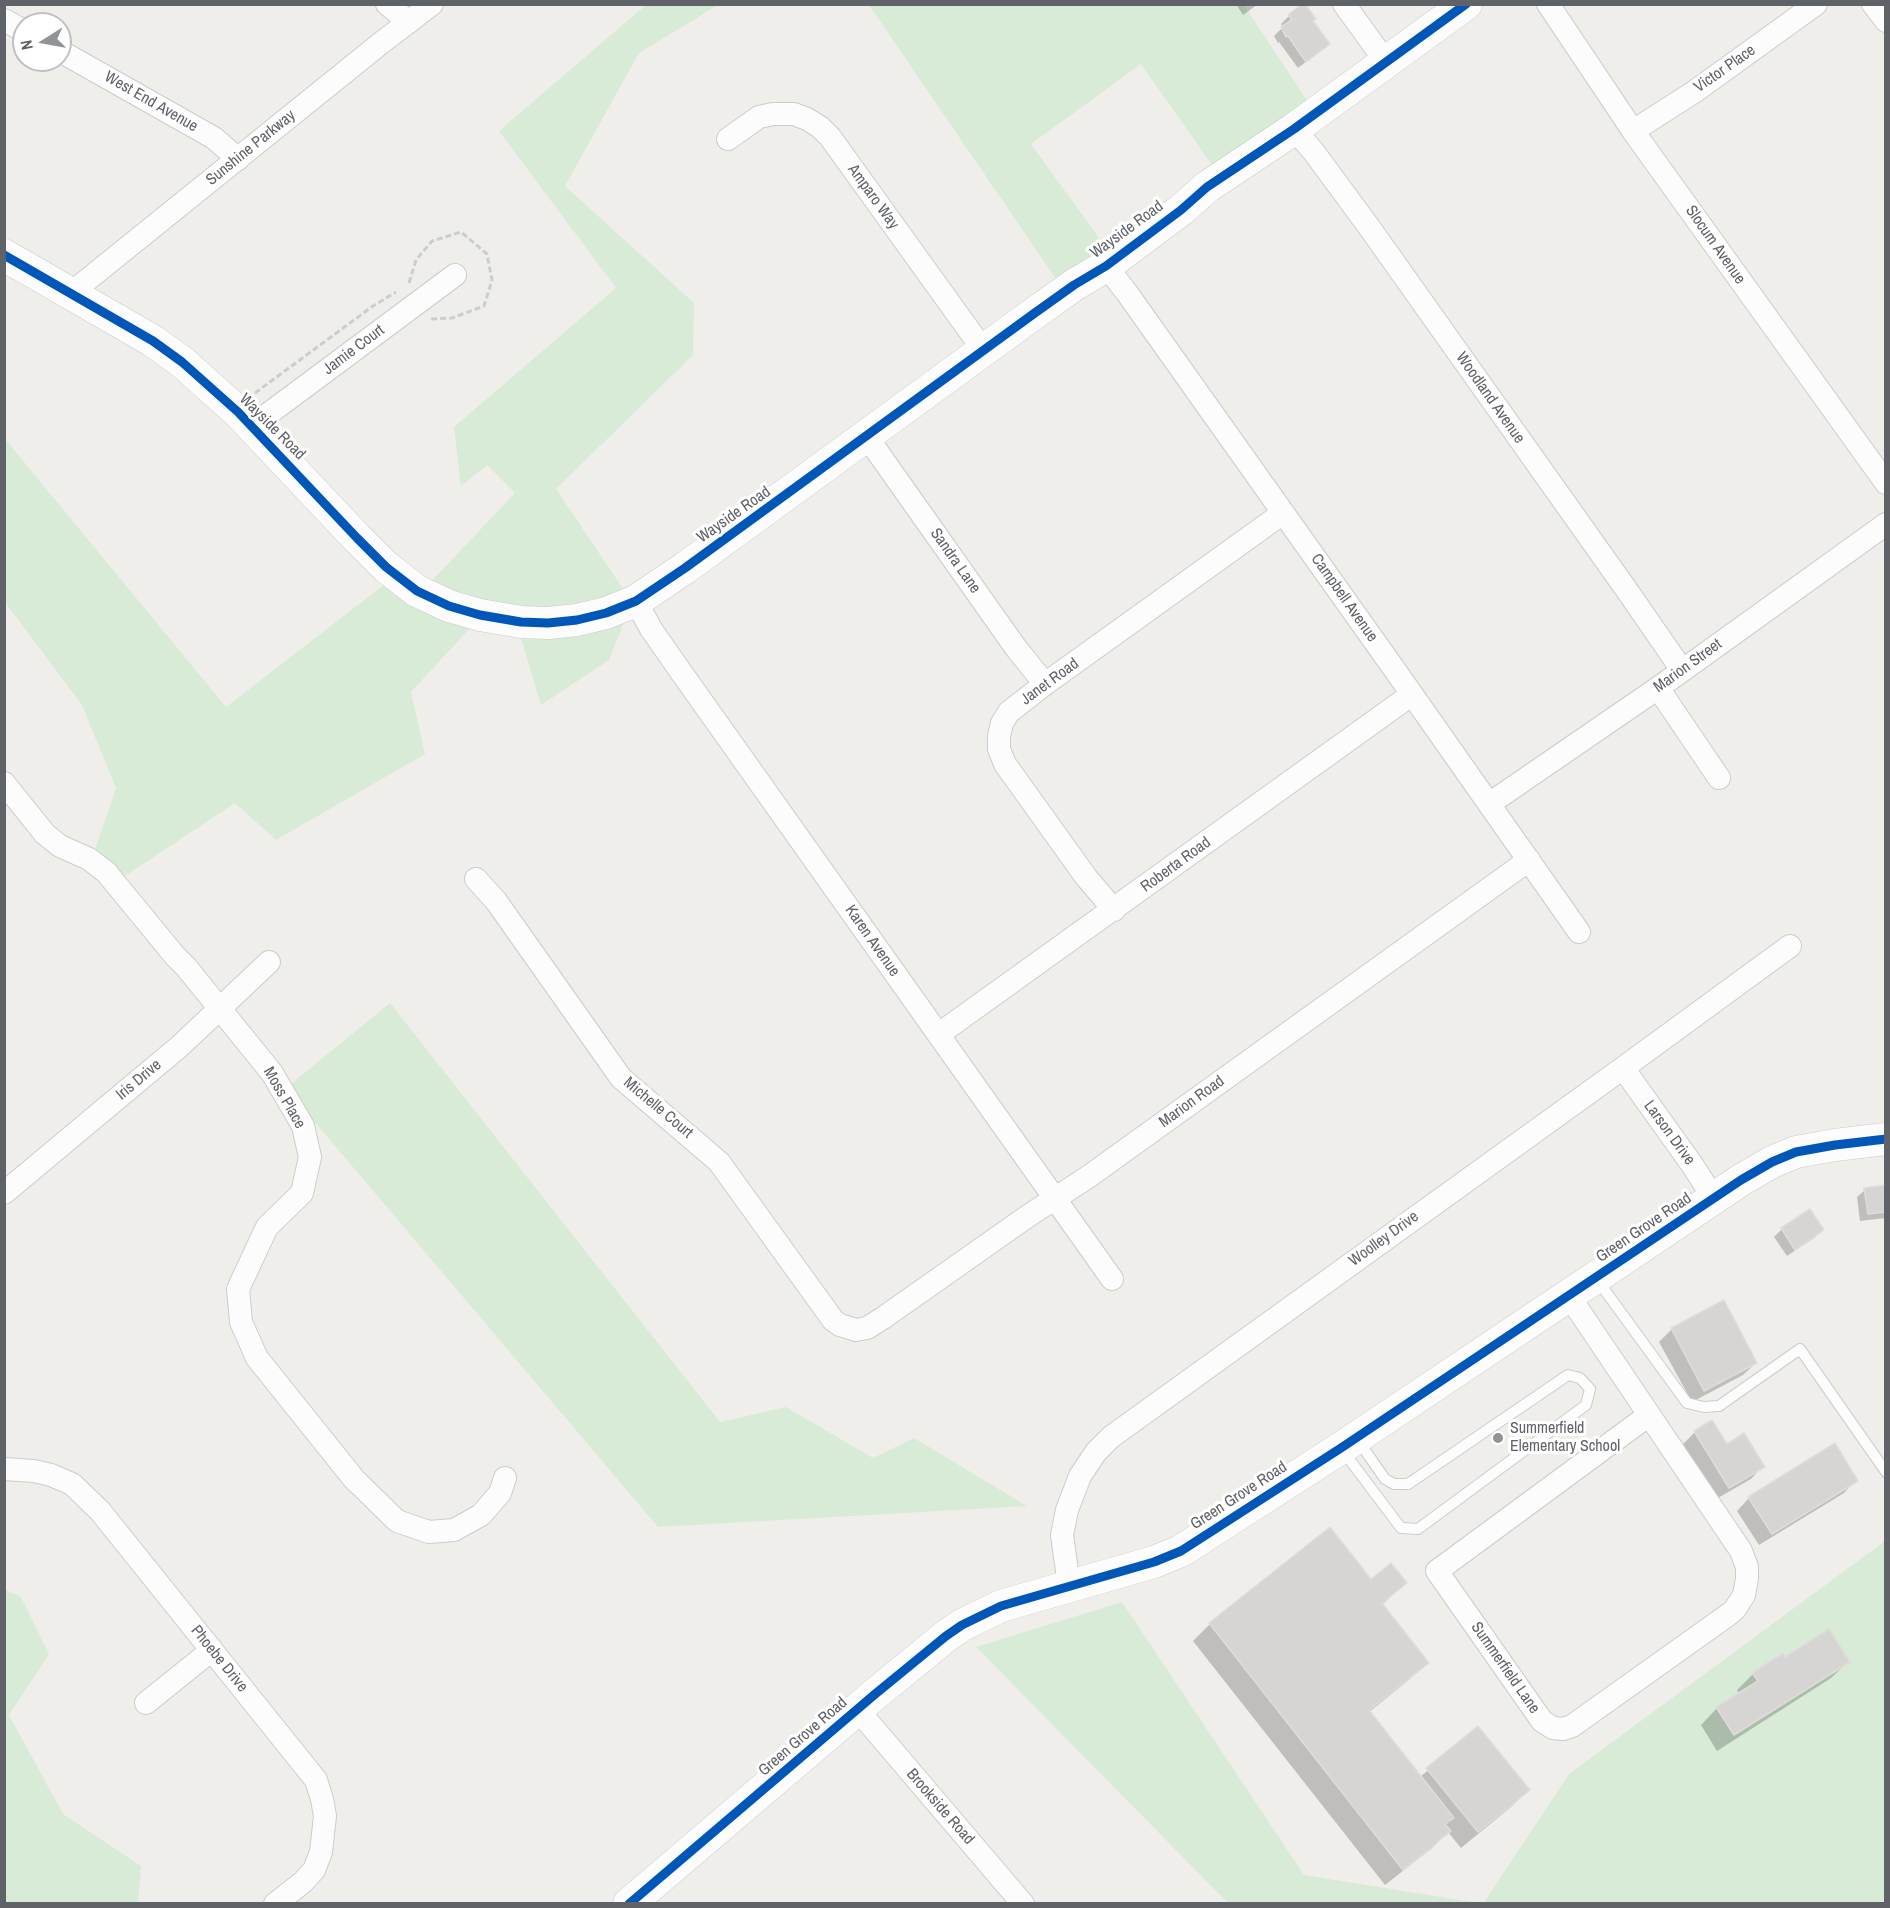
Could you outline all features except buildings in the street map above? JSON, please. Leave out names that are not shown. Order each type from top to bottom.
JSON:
[{"type":"street","points":[[387,4],[410,22]]},
{"type":"street","name":"Sunshine Parkway","points":[[71,293],[432,4]]},
{"type":"street","points":[[1344,4],[1386,62]]},
{"type":"street","name":"Wayside Road","points":[[4,255],[153,341],[182,362],[252,426],[386,567],[417,591],[480,615],[521,622],[548,623],[577,620],[606,613],[636,601],[685,568],[1074,285],[1106,266],[1181,210],[1207,187],[1294,129],[1466,4]]},
{"type":"street","name":"Slocum Avenue","points":[[1548,4],[1633,131],[1886,483]]},
{"type":"street","name":"Victor Place","points":[[1633,131],[1694,92],[1816,4]]},
{"type":"street","points":[[1874,4],[1886,21]]},
{"type":"street","name":"West End Avenue","points":[[72,58],[214,138],[238,159]]},
{"type":"street","name":"Amparo Way","points":[[728,139],[759,117],[773,114],[794,114],[807,118],[820,127],[830,137],[984,351]]},
{"type":"street","name":"Woodland Avenue","points":[[1294,129],[1369,227],[1682,670]]},
{"type":"street","name":"Campbell Avenue","points":[[1106,266],[1579,932]]},
{"type":"street","name":"Jamie Court","points":[[252,426],[455,274]]},
{"type":"street","name":"Sandra Lane","points":[[867,437],[1016,648],[1046,684]]},
{"type":"street","name":"Janet Road","points":[[1114,910],[1086,877],[1012,773],[999,749],[1002,723],[1009,712],[1046,684],[1283,513]]},
{"type":"street","name":"Marion Street","points":[[1489,804],[1658,688],[1886,524]]},
{"type":"street","name":"Karen Avenue","points":[[636,601],[651,629],[669,655],[1112,1279]]},
{"type":"street","points":[[1658,688],[1719,778]]},
{"type":"street","name":"Roberta Road","points":[[939,1034],[1412,695]]},
{"type":"street","name":"Moss Place","points":[[4,783],[45,834],[60,846],[89,860],[105,872],[272,1073],[303,1126],[310,1157],[302,1192],[267,1227],[238,1289],[240,1323],[257,1358],[354,1479],[397,1521],[429,1532],[454,1530],[481,1515],[500,1493],[505,1478]]},
{"type":"street","name":"Marion Road","points":[[848,1329],[867,1328],[884,1318],[1088,1177],[1528,860]]},
{"type":"street","name":"Michelle Court","points":[[476,879],[496,901],[621,1078],[719,1162],[821,1306],[832,1320],[848,1329]]},
{"type":"street","name":"Woolley Drive","points":[[1069,1585],[1062,1535],[1067,1510],[1080,1476],[1096,1452],[1111,1437],[1790,946]]},
{"type":"street","name":"Iris Drive","points":[[4,1193],[180,1046],[269,962]]},
{"type":"street","name":"Larson Drive","points":[[1623,1068],[1694,1166],[1714,1199]]},
{"type":"street","name":"Green Grove Road","points":[[629,1904],[858,1709],[962,1625],[1001,1606],[1154,1562],[1181,1551],[1349,1443],[1741,1180],[1785,1156],[1835,1145],[1886,1139]]},
{"type":"street","name":"Summerfield Lane","points":[[1569,1296],[1741,1551],[1747,1567],[1747,1580],[1744,1595],[1728,1615],[1572,1726],[1563,1729],[1553,1728],[1542,1721],[1437,1571],[1649,1415]]},
{"type":"street","name":"Phoebe Drive","points":[[4,1469],[34,1471],[72,1484],[100,1511],[316,1780],[322,1799],[324,1836],[321,1852],[314,1870],[303,1882],[275,1904]]},
{"type":"street","points":[[147,1703],[212,1650]]},
{"type":"street","name":"Brookside Road","points":[[858,1709],[1023,1904]]},
{"type":"lane","points":[[1596,1278],[1687,1403],[1704,1407],[1719,1406],[1800,1350],[1886,1472]]},
{"type":"lane","points":[[1568,1375],[1580,1378],[1590,1389],[1586,1405],[1418,1529],[1401,1528],[1349,1443],[1384,1479],[1394,1484],[1408,1484],[1568,1375]]},
{"type":"green space","points":[[646,5],[718,5],[639,53],[565,186],[694,303],[693,355],[556,489],[632,602],[609,660],[541,705],[515,618],[484,613],[411,692],[425,754],[276,840],[235,803],[116,882],[91,862],[116,788],[82,705],[5,602],[5,439],[226,707],[398,574],[425,588],[515,493],[487,465],[461,486],[454,427],[616,288],[499,131]]},
{"type":"green space","points":[[869,5],[1244,5],[1318,117],[1226,185],[1141,64],[1031,144],[1117,263],[1069,298]]},
{"type":"green space","points":[[390,1003],[720,1422],[786,1407],[873,1458],[914,1438],[1027,1506],[658,1527],[286,1088]]},
{"type":"green space","points":[[1885,1541],[1885,1903],[1483,1904],[1569,1774]]},
{"type":"green space","points":[[4,1589],[21,1597],[49,1654],[9,1715],[63,1814],[141,1866],[138,1903],[5,1903]]},
{"type":"green space","points":[[1122,1602],[1304,1875],[1478,1903],[1228,1903],[976,1647]]},
{"type":"cycle path","points":[[4,255],[153,341],[182,362],[238,412],[386,567],[417,591],[449,606],[480,615],[521,622],[548,623],[577,620],[606,613],[636,601],[685,568],[1032,315],[1074,285],[1106,266],[1181,210],[1207,187],[1294,129],[1466,4]]},
{"type":"cycle path","points":[[629,1904],[874,1695],[962,1625],[1001,1606],[1154,1562],[1181,1551],[1341,1448],[1741,1180],[1772,1162],[1796,1152],[1886,1139]]},
{"type":"place","name":"Summerfield Elementary School","points":[[1498,1438]]}]
